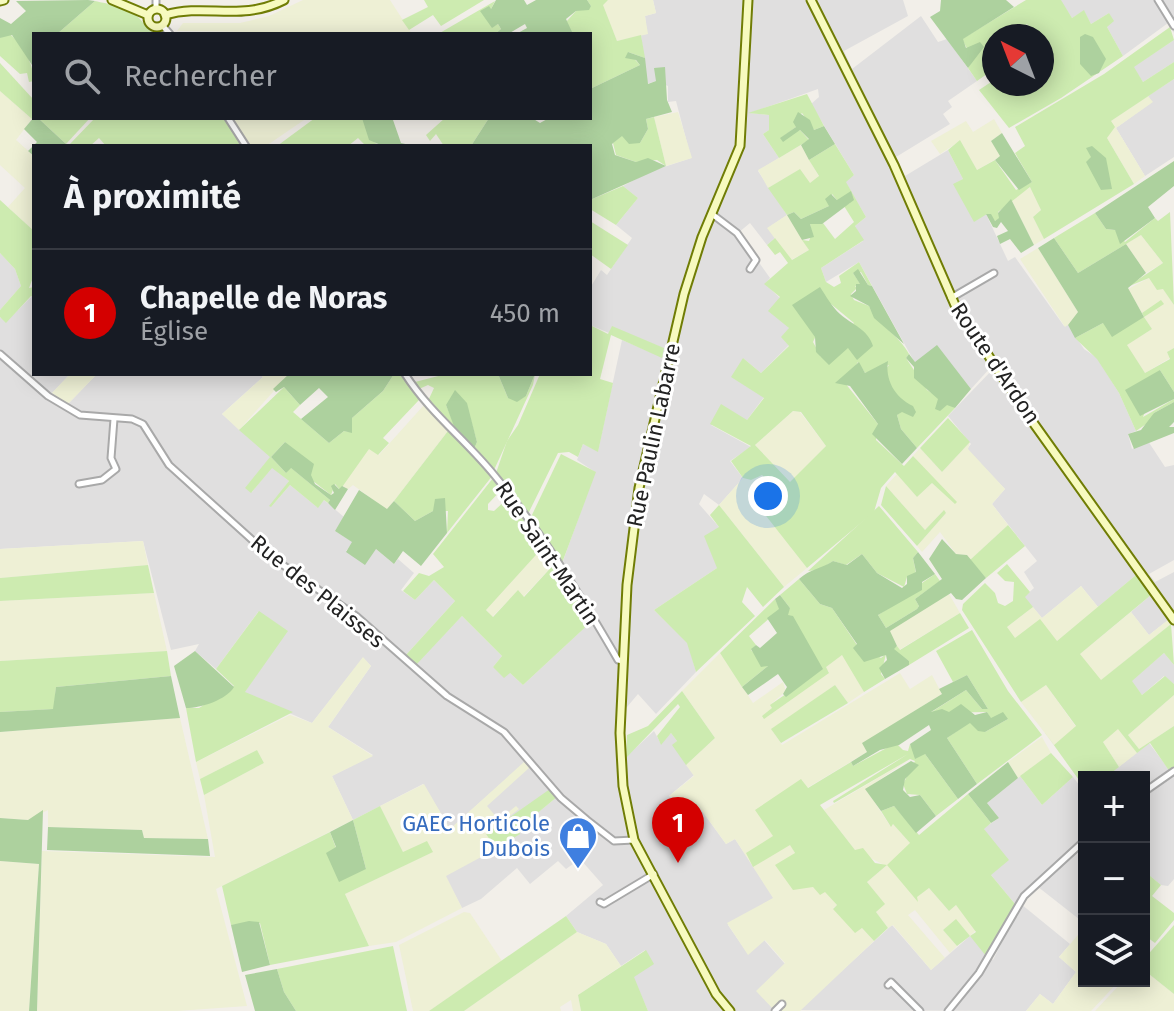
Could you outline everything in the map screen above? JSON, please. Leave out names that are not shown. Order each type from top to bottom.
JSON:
[{"type":"street","points":[[112,0],[165,15],[195,9],[240,14],[284,0]]},
{"type":"street","points":[[156,0],[151,25],[162,25],[168,32]]},
{"type":"street","name":"Rue Paulin Labarre","points":[[730,1011],[699,963],[634,840],[620,760],[623,661],[639,488],[671,343],[712,214],[740,146],[748,0]]},
{"type":"street","name":"Route d'Ardon","points":[[811,0],[894,165],[951,298],[1027,414],[1174,620]]},
{"type":"street","points":[[1158,0],[1174,26]]},
{"type":"street","points":[[162,25],[165,15]]},
{"type":"street","points":[[229,120],[245,144]]},
{"type":"street","points":[[712,214],[737,233],[756,260],[750,269]]},
{"type":"street","points":[[951,298],[994,273]]},
{"type":"street","name":"Rue des Plaisses","points":[[0,354],[48,396],[73,411],[90,417],[132,419],[143,424],[169,465],[270,556],[356,616],[447,696],[504,732],[561,798],[587,820],[614,841],[634,840]]},
{"type":"street","name":"Rue Saint-Martin","points":[[406,376],[429,407],[485,464],[527,515],[618,660],[623,661]]},
{"type":"street","points":[[79,484],[102,480],[116,469],[111,458],[114,419]]},
{"type":"street","points":[[1150,788],[1174,771]]},
{"type":"street","points":[[948,1011],[979,973],[1024,896],[1082,843]]},
{"type":"street","points":[[600,902],[604,904],[654,874]]},
{"type":"street","points":[[888,985],[891,982],[920,1011]]},
{"type":"street","points":[[775,1011],[782,1004]]},
{"type":"shaded area","points":[[653,0],[903,0],[908,16],[844,51],[852,69],[921,16],[938,42],[947,39],[977,81],[948,101],[952,107],[943,114],[950,124],[896,157],[905,176],[948,150],[963,179],[954,185],[986,214],[1008,261],[1015,257],[1064,326],[1068,325],[1084,349],[1097,358],[1119,393],[1136,431],[1128,434],[1132,449],[1148,441],[1165,467],[1174,465],[1174,560],[1149,574],[1155,582],[1174,572],[1174,628],[1168,620],[1149,635],[1131,612],[1151,595],[1136,575],[1098,607],[1081,586],[1042,618],[1024,597],[1034,588],[1024,572],[1037,561],[992,504],[1005,489],[967,449],[971,444],[948,416],[993,369],[991,367],[971,389],[937,346],[915,363],[859,262],[826,282],[821,268],[863,241],[855,226],[866,217],[845,181],[854,175],[811,104],[819,97],[818,89],[750,113],[769,115],[769,130],[763,134],[779,158],[758,171],[787,215],[768,228],[775,238],[767,245],[750,223],[738,233],[770,278],[765,284],[780,298],[789,329],[789,345],[761,373],[743,358],[764,397],[747,420],[711,425],[751,447],[730,461],[743,478],[719,505],[704,494],[699,504],[719,527],[717,568],[654,610],[688,643],[696,672],[656,714],[638,694],[627,707],[617,711],[616,756],[626,757],[654,731],[661,744],[671,733],[677,741],[673,745],[694,775],[669,796],[700,808],[726,844],[735,839],[774,898],[728,925],[748,954],[764,940],[785,964],[775,1011],[648,1011],[633,977],[645,950],[621,966],[606,944],[577,932],[566,916],[603,885],[580,859],[566,869],[558,861],[530,884],[517,868],[481,899],[462,908],[445,876],[519,834],[517,829],[556,798],[491,830],[471,818],[524,763],[450,829],[423,784],[353,820],[332,776],[373,755],[328,727],[371,666],[363,658],[312,723],[244,693],[287,631],[258,612],[216,669],[195,651],[199,644],[171,650],[143,541],[0,549],[0,317],[6,322],[32,296],[32,376],[68,376],[52,393],[68,404],[95,376],[262,376],[222,414],[271,457],[246,488],[252,492],[272,467],[289,481],[271,507],[290,485],[317,507],[324,500],[344,517],[335,531],[353,542],[346,551],[376,549],[394,564],[398,559],[414,573],[401,590],[415,600],[434,580],[455,601],[405,656],[415,665],[462,616],[502,656],[493,667],[510,673],[523,685],[595,618],[563,561],[595,472],[577,460],[583,444],[598,451],[622,340],[662,357],[663,348],[612,327],[609,333],[592,326],[592,285],[601,270],[607,275],[632,238],[616,225],[638,198],[623,186],[649,172],[691,158],[676,101],[668,102],[668,86],[656,81],[647,84],[641,35],[647,34],[645,16],[656,13]]},
{"type":"shaded area","points":[[1060,0],[1174,0],[1174,33],[1168,23],[1123,56],[1107,27],[1109,13],[1091,24],[1084,11],[1072,18]]},
{"type":"shaded area","points":[[1174,40],[1174,62],[1143,82],[1133,67]]},
{"type":"shaded area","points":[[1174,79],[1174,157],[1145,176],[1116,128],[1152,102],[1148,96]]},
{"type":"shaded area","points":[[0,253],[15,269],[21,286],[0,310]]},
{"type":"shaded area","points":[[1164,653],[1174,665],[1174,684],[1164,676],[1142,695],[1131,681]]},
{"type":"shaded area","points":[[1149,743],[1170,771],[1174,769],[1174,879],[1168,886],[1161,885],[1150,876],[1150,771],[1114,771]]},
{"type":"shaded area","points":[[1020,776],[1042,805],[1073,777],[1078,783],[1078,918],[1033,883],[1015,904],[991,875],[984,828],[999,818],[987,803]]},
{"type":"shaded area","points":[[1021,904],[1070,944],[1059,957],[1076,972],[1053,1004],[1040,994],[1026,1011],[799,1010],[892,925],[931,970],[970,936],[993,960]]},
{"type":"green space","points":[[303,0],[390,0],[411,32],[177,31],[183,23],[240,23],[269,16]]},
{"type":"green space","points":[[424,0],[484,0],[441,26],[433,15],[409,30],[402,20],[428,7]]},
{"type":"green space","points":[[496,0],[524,0],[527,5],[536,0],[587,0],[591,6],[589,10],[576,11],[566,19],[572,32],[520,32],[527,28],[525,24],[511,32],[497,32],[501,29],[498,24],[492,28],[480,11],[489,6],[491,9]]},
{"type":"green space","points":[[587,0],[608,0],[603,5],[617,41],[641,35],[645,58],[628,52],[640,65],[592,88],[592,32],[572,32],[566,22],[576,11],[591,6]]},
{"type":"green space","points":[[608,0],[653,0],[656,13],[645,16],[648,34],[617,41],[602,5]]},
{"type":"green space","points":[[941,0],[1006,0],[1014,7],[982,24],[982,27],[963,39],[966,48],[980,42],[982,44],[982,50],[968,68],[930,17],[940,11]]},
{"type":"green space","points":[[1026,0],[1061,0],[1072,18],[1084,10],[1091,24],[1109,13],[1114,21],[1107,27],[1123,56],[1061,98],[1009,128],[984,96],[1054,96],[1054,24],[987,24]]},
{"type":"green space","points":[[16,1],[95,1],[59,32],[32,32],[32,65],[12,35],[0,38],[0,18],[11,24],[26,11]]},
{"type":"green space","points":[[95,1],[129,11],[153,32],[59,32]]},
{"type":"green space","points":[[495,1],[491,9],[492,27],[498,24],[501,29],[497,32],[441,32]]},
{"type":"green space","points":[[982,27],[982,77],[977,81],[968,68],[973,60],[962,39]]},
{"type":"green space","points":[[1170,27],[1174,40],[1134,67],[1143,82],[1174,62],[1174,79],[1111,121],[1115,127],[1107,138],[1134,184],[1044,239],[1033,217],[1041,210],[1030,187],[998,212],[1000,218],[995,221],[987,214],[974,222],[953,184],[963,179],[948,150],[960,140],[977,170],[995,160],[1016,190],[1032,182],[1015,153],[1025,146],[1015,127],[1104,74]]},
{"type":"green space","points":[[8,33],[18,42],[32,68],[32,81],[29,82],[27,73],[20,74],[0,56],[0,38]]},
{"type":"green space","points":[[1085,34],[1093,37],[1106,59],[1099,73],[1091,76],[1080,64],[1080,37]]},
{"type":"green space","points":[[628,52],[645,58],[648,84],[656,81],[654,68],[665,67],[667,100],[672,112],[646,119],[648,129],[640,143],[629,144],[622,136],[612,144],[615,155],[636,162],[648,158],[666,166],[592,199],[592,144],[472,144],[488,120],[535,120],[540,123],[545,120],[592,120],[592,88],[640,65],[636,60],[625,58]]},
{"type":"green space","points":[[0,63],[32,98],[32,119],[0,91]]},
{"type":"green space","points":[[0,91],[32,119],[16,140],[32,154],[32,229],[8,207],[25,188],[0,165]]},
{"type":"green space","points":[[807,94],[824,126],[814,130],[802,113],[796,119],[796,127],[781,138],[800,130],[809,140],[779,158],[763,134],[769,130],[769,115],[748,113]]},
{"type":"green space","points":[[1148,96],[1153,102],[1116,128],[1145,176],[1134,184],[1107,138],[1111,121]]},
{"type":"green space","points":[[678,112],[692,158],[666,166],[654,117]]},
{"type":"green space","points":[[798,112],[810,120],[814,130],[824,126],[835,144],[809,160],[801,145],[809,139],[800,130],[783,142],[780,138],[796,127],[793,122]]},
{"type":"green space","points":[[654,117],[666,166],[657,160],[636,162],[616,155],[613,143],[622,135],[640,143],[648,129],[646,119]]},
{"type":"green space","points":[[32,119],[40,120],[66,144],[35,144],[37,142],[24,129]]},
{"type":"green space","points":[[994,119],[1002,133],[991,141],[1001,156],[977,170],[960,141],[940,154],[931,141],[966,121],[973,132]]},
{"type":"green space","points":[[40,120],[88,120],[66,144]]},
{"type":"green space","points":[[93,120],[227,120],[242,144],[104,144],[99,138],[92,144],[70,144]]},
{"type":"green space","points":[[233,120],[304,120],[269,144],[248,144]]},
{"type":"green space","points":[[312,120],[363,120],[378,144],[364,144],[358,138],[350,144],[280,144]]},
{"type":"green space","points":[[363,120],[393,120],[401,143],[405,144],[378,144],[369,140]]},
{"type":"green space","points":[[443,120],[488,120],[472,144],[443,144],[436,134],[430,141],[426,135]]},
{"type":"green space","points":[[1002,133],[1032,182],[1019,190],[995,160],[1000,156],[991,141]]},
{"type":"green space","points":[[835,144],[854,175],[846,182],[866,217],[855,226],[864,240],[821,268],[826,282],[834,287],[841,283],[839,276],[859,262],[872,286],[868,285],[861,272],[853,273],[861,285],[855,286],[857,288],[851,294],[854,300],[869,306],[905,347],[909,354],[906,358],[927,390],[955,408],[917,448],[901,429],[897,415],[902,411],[884,371],[889,365],[865,373],[858,362],[845,383],[878,424],[876,440],[904,466],[913,456],[957,502],[955,504],[932,483],[917,497],[895,472],[881,488],[874,512],[807,568],[763,512],[779,493],[762,475],[751,480],[743,478],[731,461],[751,446],[710,424],[721,404],[747,420],[764,398],[731,377],[743,358],[761,373],[789,346],[781,337],[789,328],[768,311],[780,297],[764,284],[788,263],[780,252],[775,255],[767,245],[775,238],[792,260],[809,250],[802,240],[809,241],[812,233],[810,224],[823,223],[835,239],[854,222],[844,206],[850,203],[837,200],[832,194],[829,206],[801,219],[794,212],[787,215],[768,188],[800,169],[810,183],[819,176],[809,160]],"holes":[[[831,304],[854,323],[821,357],[813,342]],[[793,411],[801,412],[826,446],[790,482],[755,445]]]},
{"type":"green space","points":[[801,145],[819,177],[809,184],[799,170],[768,188],[758,170]]},
{"type":"green space","points":[[1092,146],[1106,158],[1112,189],[1101,190],[1086,162],[1091,157],[1086,148]]},
{"type":"green space","points":[[1174,161],[1174,186],[1148,207],[1155,218],[1120,244],[1115,230],[1106,229],[1095,213]]},
{"type":"green space","points":[[623,186],[638,198],[616,225],[592,210],[592,199]]},
{"type":"green space","points":[[1031,187],[1041,210],[1033,217],[1044,239],[1034,245],[1011,199]]},
{"type":"green space","points":[[851,191],[854,200],[822,224],[810,224],[814,237],[802,240],[787,215],[794,212],[801,219],[829,206],[825,199],[831,194],[837,200]]},
{"type":"green space","points":[[1011,199],[1034,245],[1021,253],[1010,239],[1000,244],[997,236],[1008,231],[1001,222],[997,228],[993,227],[986,214],[991,214],[995,221]]},
{"type":"green space","points":[[0,200],[32,229],[32,280],[29,288],[32,287],[32,297],[6,323],[0,317],[0,310],[21,286],[15,269],[0,253]]},
{"type":"green space","points":[[1170,212],[1174,305],[1163,289],[1157,290],[1149,278],[1127,287],[1163,263],[1141,235],[1078,273],[1054,238],[1095,213],[1106,229],[1115,230],[1125,242],[1155,218],[1158,221]]},
{"type":"green space","points":[[787,215],[809,250],[791,260],[767,228]]},
{"type":"green space","points":[[592,222],[628,245],[611,269],[592,255]]},
{"type":"green space","points":[[1141,235],[1163,263],[1146,273],[1126,244]]},
{"type":"green space","points":[[1054,238],[1078,273],[1126,244],[1146,273],[1128,288],[1144,317],[1112,337],[1103,323],[1075,338],[1068,325],[1078,312],[1038,248]]},
{"type":"green space","points":[[1038,248],[1078,312],[1077,318],[1065,327],[1020,259]]},
{"type":"green space","points":[[858,269],[868,285],[872,286],[904,344],[874,318],[869,306],[850,296],[856,291],[856,284],[860,284],[853,273]]},
{"type":"green space","points":[[1149,278],[1163,288],[1174,305],[1174,348],[1167,352],[1170,358],[1145,373],[1126,345],[1152,329],[1144,317],[1161,301],[1142,313],[1128,289]]},
{"type":"green space","points":[[820,287],[837,311],[871,340],[873,346],[857,360],[848,348],[829,365],[816,352],[815,337],[792,305]]},
{"type":"green space","points":[[1161,300],[1164,304],[1144,317],[1142,313]]},
{"type":"green space","points":[[1144,317],[1152,329],[1127,345],[1145,373],[1170,359],[1167,352],[1174,348],[1174,392],[1160,370],[1143,417],[1174,399],[1174,402],[1154,413],[1152,420],[1136,431],[1119,393],[1097,359],[1075,338],[1103,323]]},
{"type":"green space","points":[[592,326],[608,334],[612,326],[664,348],[662,358],[611,335],[600,379],[613,383],[598,452],[583,444],[578,457],[569,452],[558,453],[528,514],[496,473],[507,441],[518,425],[539,376],[592,376]]},
{"type":"green space","points":[[937,345],[971,389],[955,408],[947,405],[940,411],[935,409],[938,399],[914,378],[914,367],[906,358],[909,354],[915,362]]},
{"type":"green space","points":[[888,361],[892,387],[916,412],[913,417],[902,412],[897,415],[901,429],[917,448],[902,464],[872,434],[878,424],[850,386],[835,383],[859,362],[865,373]]},
{"type":"green space","points":[[1160,370],[1174,392],[1174,399],[1140,416],[1125,390]]},
{"type":"green space","points":[[68,376],[95,376],[68,404],[52,393]]},
{"type":"green space","points":[[287,376],[239,430],[222,414],[263,377]]},
{"type":"green space","points":[[287,376],[393,376],[383,391],[352,418],[352,433],[344,431],[329,443],[301,419],[328,397],[319,388],[300,405],[284,387],[276,392],[273,389]]},
{"type":"green space","points":[[393,376],[403,376],[419,400],[383,438],[389,443],[378,455],[369,449],[340,490],[335,484],[331,495],[313,481],[285,442],[271,457],[286,473],[290,467],[330,500],[328,503],[324,500],[318,508],[290,485],[269,506],[289,481],[272,468],[251,493],[245,488],[270,457],[239,430],[284,387],[300,405],[293,412],[329,443],[344,431],[352,432],[352,418],[383,391]]},
{"type":"green space","points":[[438,376],[499,376],[508,398],[526,396],[535,376],[533,385],[494,470],[474,449],[477,442],[466,403],[446,405],[456,429],[428,401],[434,388],[428,385],[419,389],[415,382]]},
{"type":"green space","points":[[499,376],[534,376],[526,396],[517,402],[508,398]]},
{"type":"green space","points":[[455,390],[467,403],[477,442],[474,449],[455,429],[446,405]]},
{"type":"green space","points":[[1174,402],[1174,422],[1169,427],[1174,427],[1174,433],[1134,449],[1128,434],[1141,430],[1154,413]]},
{"type":"green space","points":[[424,405],[448,431],[387,510],[353,485],[348,489],[342,486],[369,448],[379,455]]},
{"type":"green space","points":[[793,411],[800,412],[826,446],[790,483],[755,445]]},
{"type":"green space","points":[[948,418],[970,442],[942,472],[920,448]]},
{"type":"green space","points":[[448,431],[493,475],[447,533],[448,511],[433,511],[415,521],[394,501]]},
{"type":"green space","points":[[285,442],[314,464],[311,475],[315,484],[331,495],[334,484],[339,489],[342,486],[348,489],[335,510],[328,503],[330,500],[291,468],[286,473],[271,457]]},
{"type":"green space","points":[[970,442],[968,449],[1005,489],[992,504],[1008,525],[970,560],[967,555],[956,554],[940,532],[922,552],[917,546],[946,513],[943,511],[925,530],[886,486],[897,474],[917,497],[932,483],[955,503],[913,456],[920,448],[942,472]]},
{"type":"green space","points":[[561,454],[596,472],[562,563],[531,517]]},
{"type":"green space","points":[[762,474],[779,494],[764,512],[807,568],[784,587],[719,505],[743,478],[751,480]]},
{"type":"green space","points":[[493,478],[503,488],[488,504],[488,510],[494,511],[509,497],[545,545],[486,610],[493,617],[518,590],[524,597],[556,562],[592,621],[523,685],[510,673],[504,678],[493,667],[502,656],[462,616],[416,665],[405,656],[455,601],[434,580],[415,600],[403,591],[419,573],[429,576],[444,567],[433,554]]},
{"type":"green space","points":[[886,486],[925,530],[944,510],[946,513],[917,546],[881,505]]},
{"type":"green space","points":[[359,490],[387,509],[394,501],[415,521],[433,511],[435,499],[445,498],[447,533],[421,566],[403,551],[394,564],[376,549],[365,565],[346,552],[352,542],[335,531]]},
{"type":"green space","points":[[719,505],[784,587],[763,607],[747,587],[742,602],[755,616],[696,672],[687,643],[654,610],[717,568],[704,536],[719,527],[710,515]]},
{"type":"green space","points":[[879,506],[918,552],[913,558],[916,573],[907,577],[904,587],[877,573],[862,554],[846,565],[833,561],[819,570],[808,571]]},
{"type":"green space","points":[[1008,525],[1025,546],[986,578],[970,560]]},
{"type":"green space","points":[[942,539],[956,554],[967,555],[986,578],[962,600],[951,593],[890,631],[897,646],[894,649],[909,661],[909,665],[885,679],[879,668],[887,660],[886,655],[864,662],[853,648],[857,644],[832,608],[820,604],[799,579],[833,561],[847,565],[862,554],[877,573],[902,588],[907,584],[907,576],[916,572],[913,558],[918,552],[935,574],[922,582],[922,590],[878,615],[886,628],[917,609],[919,606],[915,599],[942,579],[929,559]]},
{"type":"green space","points":[[143,541],[148,565],[0,578],[0,549]]},
{"type":"green space","points":[[545,545],[556,562],[523,597],[518,591],[492,617],[486,609]]},
{"type":"green space","points":[[1007,564],[1030,592],[1025,597],[1033,607],[1007,627],[1015,638],[1040,619],[1057,641],[1136,575],[1151,595],[1080,654],[1101,680],[1171,624],[1174,665],[1164,653],[1132,681],[1142,695],[1165,676],[1174,684],[1174,695],[1128,735],[1139,749],[1174,726],[1174,769],[1170,772],[1150,743],[1137,753],[1118,729],[1103,742],[1119,767],[1114,771],[1078,771],[1078,779],[1043,730],[1054,745],[1076,726],[1046,685],[1021,702],[962,610],[963,604],[985,583],[995,593],[998,603],[1005,606],[1013,601],[1014,582],[1005,581],[997,573]]},
{"type":"green space","points":[[148,565],[154,593],[0,601],[0,578]]},
{"type":"green space","points":[[935,574],[940,581],[915,599],[919,606],[917,609],[886,628],[878,615],[918,590]]},
{"type":"green space","points":[[799,579],[820,604],[832,608],[857,645],[881,658],[886,654],[881,674],[885,679],[864,692],[842,655],[826,667],[829,673],[764,719],[762,716],[772,708],[770,705],[822,669],[788,616],[786,611],[790,608],[780,595]]},
{"type":"green space","points":[[1081,586],[1098,607],[1057,641],[1014,638],[1007,627],[1033,607],[1042,618]]},
{"type":"green space","points":[[154,593],[167,651],[0,661],[0,601]]},
{"type":"green space","points":[[949,594],[960,613],[899,650],[889,631]]},
{"type":"green space","points":[[780,595],[790,608],[788,615],[793,616],[823,669],[786,697],[783,694],[787,687],[778,674],[748,695],[742,687],[768,666],[761,667],[751,649],[756,645],[760,648],[777,633],[767,618],[779,609],[775,599]]},
{"type":"green space","points":[[775,599],[780,609],[749,636],[756,645],[751,650],[768,666],[742,687],[720,653]]},
{"type":"green space","points":[[259,611],[288,631],[245,692],[293,712],[196,762],[186,708],[199,708],[234,686],[216,669]]},
{"type":"green space","points":[[1131,612],[1149,635],[1168,620],[1171,624],[1100,681],[1080,654]]},
{"type":"green space","points":[[960,613],[969,628],[909,665],[909,661],[892,650],[897,646],[900,650]]},
{"type":"green space","points":[[972,630],[1008,691],[1042,735],[977,784],[947,738],[970,722],[985,732],[1008,719],[991,719],[987,712],[930,713],[966,690],[982,709],[988,709],[967,675],[953,682],[936,651]]},
{"type":"green space","points":[[167,651],[171,676],[56,687],[54,709],[0,712],[0,661]]},
{"type":"green space","points":[[195,651],[234,687],[213,702],[186,708],[174,666]]},
{"type":"green space","points":[[720,653],[753,703],[783,682],[786,691],[771,704],[829,672],[825,667],[843,654],[864,692],[848,703],[835,685],[772,730],[782,745],[900,673],[910,689],[932,675],[942,694],[863,743],[867,752],[807,788],[802,780],[773,836],[753,866],[790,844],[813,887],[825,891],[837,905],[833,908],[855,932],[862,928],[874,941],[800,1011],[775,1011],[756,991],[785,963],[765,940],[748,955],[727,923],[773,898],[735,839],[726,844],[700,808],[669,796],[694,776],[686,765],[715,738],[682,691]]},
{"type":"green space","points":[[363,657],[371,666],[328,727],[373,756],[332,776],[353,820],[216,889],[247,1006],[177,1011],[37,1011],[42,851],[215,857],[204,795],[264,763],[257,750],[200,779],[196,762],[290,715],[312,723]]},
{"type":"green space","points":[[967,675],[988,709],[982,709],[966,690],[931,712],[942,709],[949,712],[961,704],[975,715],[987,712],[991,718],[1003,712],[1008,719],[985,732],[978,731],[970,723],[947,738],[977,784],[958,799],[925,754],[915,759],[910,744],[931,730],[929,725],[899,745],[880,750],[853,766],[851,762],[867,752],[862,743],[942,694],[939,689]]},
{"type":"green space","points":[[171,676],[180,718],[0,732],[0,712],[53,709],[56,687]]},
{"type":"green space","points":[[835,685],[848,703],[781,743],[771,729]]},
{"type":"green space","points":[[1046,685],[1076,727],[1054,745],[1021,702]]},
{"type":"green space","points":[[682,691],[715,738],[686,765],[672,745],[677,741],[671,733],[661,745],[657,736],[680,707],[678,704],[626,758],[627,735],[648,726]]},
{"type":"green space","points":[[1174,695],[1174,726],[1139,749],[1128,735]]},
{"type":"green space","points":[[180,718],[208,839],[144,838],[142,830],[48,827],[48,810],[28,820],[0,818],[0,732]]},
{"type":"green space","points":[[1118,728],[1137,753],[1119,767],[1103,742]]},
{"type":"green space","points":[[1042,737],[1051,753],[1018,778],[1008,762]]},
{"type":"green space","points":[[896,743],[908,751],[910,744],[913,750],[925,754],[958,799],[936,816],[920,795],[907,794],[903,784],[915,761],[910,759],[833,801],[908,754],[820,805],[855,850],[863,848],[875,863],[887,865],[867,882],[885,904],[876,912],[888,928],[874,941],[862,928],[855,933],[833,909],[837,905],[825,892],[820,895],[813,887],[793,890],[775,865],[795,853],[790,845],[753,867],[746,853],[773,836],[755,810],[801,779],[808,788],[851,762],[853,766]]},
{"type":"green space","points":[[257,750],[264,763],[204,795],[200,779]]},
{"type":"green space","points":[[1051,753],[1073,777],[1042,805],[1020,776]]},
{"type":"green space","points":[[910,759],[866,789],[890,826],[893,824],[910,843],[916,897],[929,888],[949,911],[956,905],[977,929],[970,936],[956,920],[943,930],[957,946],[950,953],[915,910],[908,915],[945,958],[931,970],[893,925],[888,928],[876,912],[884,903],[867,882],[886,866],[855,850],[824,810]]},
{"type":"green space","points":[[911,761],[919,765],[905,779],[903,790],[910,797],[920,795],[936,816],[916,833],[894,806],[881,811],[865,789]]},
{"type":"green space","points":[[524,762],[529,768],[487,806],[499,820],[516,806],[519,809],[486,834],[496,849],[446,876],[462,908],[396,942],[369,946],[345,894],[432,852],[403,852],[380,806],[424,784],[450,829]]},
{"type":"green space","points":[[1008,762],[1018,778],[987,803],[999,818],[991,823],[968,794]]},
{"type":"green space","points":[[550,789],[557,797],[518,829],[520,834],[496,849],[486,834]]},
{"type":"green space","points":[[968,794],[991,823],[984,829],[1009,860],[991,875],[1015,904],[986,956],[970,936],[976,932],[956,905],[949,911],[929,888],[917,897],[918,902],[887,865],[910,843],[893,824],[891,827],[881,811],[894,806],[919,835]]},
{"type":"green space","points":[[380,806],[403,852],[427,841],[433,852],[345,894],[369,946],[270,965],[260,923],[231,925],[222,886],[330,832],[336,848],[327,853],[366,869],[353,820]]},
{"type":"green space","points":[[43,810],[37,1011],[29,1011],[39,864],[0,861],[0,818],[28,820]]},
{"type":"green space","points":[[353,820],[366,869],[339,882],[326,853],[336,847],[330,832]]},
{"type":"green space","points":[[48,827],[142,830],[144,838],[208,839],[210,856],[47,850]]},
{"type":"green space","points":[[0,861],[39,864],[29,1011],[0,1011]]},
{"type":"green space","points":[[1150,876],[1161,885],[1152,896],[1174,913],[1174,920],[1155,943],[1150,939]]},
{"type":"green space","points":[[464,912],[470,913],[502,961],[429,1011],[413,1011],[399,945]]},
{"type":"green space","points":[[566,916],[577,932],[464,1011],[429,1011]]},
{"type":"green space","points":[[956,919],[970,936],[957,946],[943,930]]},
{"type":"green space","points":[[259,922],[270,965],[242,972],[231,925]]},
{"type":"green space","points":[[1174,925],[1174,994],[1150,975],[1150,952]]},
{"type":"green space","points":[[577,932],[606,944],[621,966],[578,995],[581,1011],[573,1011],[571,1000],[560,1007],[561,1011],[464,1011]]},
{"type":"green space","points":[[1078,935],[1078,987],[1113,987],[1091,1011],[1026,1011],[1040,994],[1053,1004],[1076,972],[1059,957]]},
{"type":"green space","points":[[393,946],[407,1011],[296,1011],[284,992],[277,969]]},
{"type":"green space","points":[[646,950],[654,964],[634,977],[648,1011],[581,1011],[578,995]]},
{"type":"green space","points":[[277,969],[284,992],[296,1011],[255,1011],[245,975]]},
{"type":"green space","points":[[1150,975],[1174,994],[1174,1011],[1095,1011],[1117,987],[1150,987]]},
{"type":"place","name":"Chapelle de Noras","points":[[678,863]]},
{"type":"place","name":"GAEC Horticole Dubois","points":[[578,870]]}]
